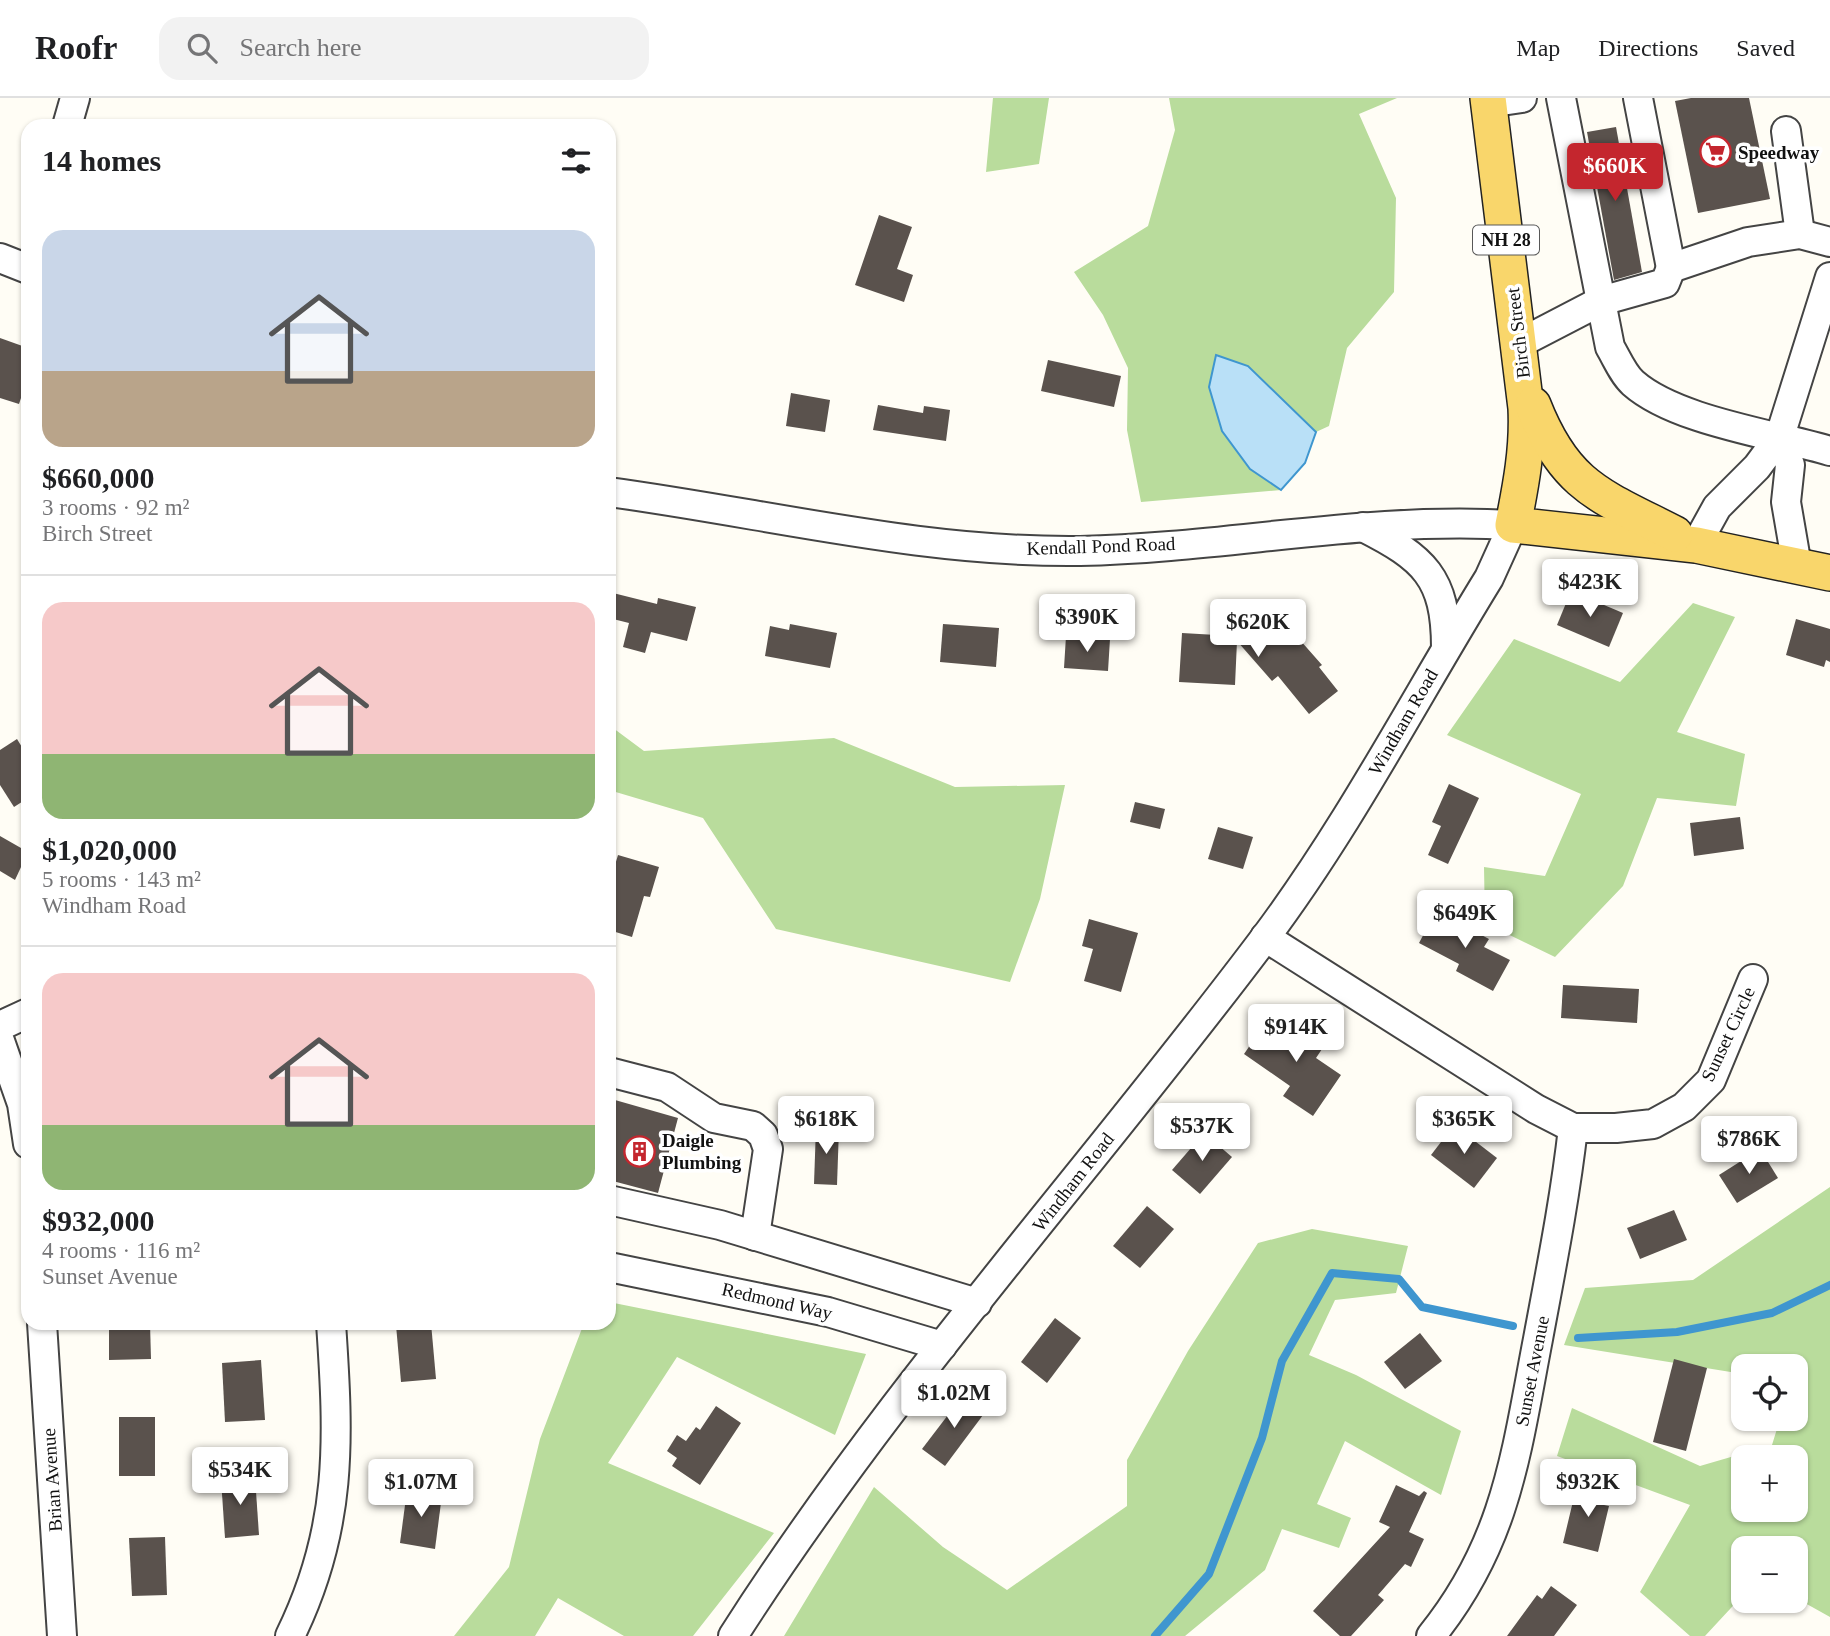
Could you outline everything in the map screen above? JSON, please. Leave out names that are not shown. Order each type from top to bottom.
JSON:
[{"type":"main road","name":"Birch Street","points":[[1488,100],[1520,343],[1528,437],[1513,525]]},
{"type":"main road","name":"NH 28","points":[[1524,382],[1545,436],[1574,476],[1615,503],[1696,545]]},
{"type":"main road","name":"NH 28","points":[[1513,525],[1696,545],[1814,569]]},
{"type":"street","points":[[69,119],[75,98]]},
{"type":"street","points":[[1488,100],[1522,98]]},
{"type":"street","points":[[1561,98],[1611,347],[1632,383],[1702,417],[1830,451]]},
{"type":"street","points":[[1520,343],[1601,301],[1665,283],[1671,268],[1638,98]]},
{"type":"street","points":[[1786,131],[1800,234]]},
{"type":"street","points":[[1671,268],[1738,244],[1800,234],[1830,242]]},
{"type":"street","points":[[1696,545],[1717,508],[1757,467],[1780,436],[1830,278]]},
{"type":"street","points":[[1780,436],[1790,465],[1786,502],[1814,569]]},
{"type":"street","name":"Kendall Pond Road","points":[[616,493],[923,540],[1033,550],[1126,548],[1448,521],[1513,525]]},
{"type":"street","name":"Windham Road","points":[[733,1636],[783,1558],[942,1346],[1265,937],[1350,809],[1489,578],[1513,525]]},
{"type":"street","name":"Windham Road","points":[[1363,527],[1409,554],[1433,580],[1442,597],[1446,648]]},
{"type":"street","points":[[1265,937],[1536,1109],[1573,1128]]},
{"type":"street","name":"Sunset Circle","points":[[1573,1128],[1653,1124],[1684,1107],[1711,1080],[1753,979]]},
{"type":"street","points":[[0,1026],[21,1016]]},
{"type":"street","points":[[0,1041],[21,1101]]},
{"type":"street","points":[[616,1074],[667,1087],[714,1118],[753,1126],[763,1135],[768,1149],[755,1236]]},
{"type":"street","name":"Sunset Avenue","points":[[1431,1636],[1481,1563],[1510,1486],[1560,1222],[1573,1128]]},
{"type":"street","points":[[616,1202],[755,1236],[977,1303]]},
{"type":"street","name":"Redmond Way","points":[[616,1268],[828,1312],[942,1346]]},
{"type":"street","name":"Brian Avenue","points":[[42,1330],[62,1636]]},
{"type":"street","points":[[290,1636],[314,1584],[324,1550],[335,1487],[336,1393],[332,1330]]},
{"type":"green space","points":[[993,98],[1049,98],[1039,164],[986,172]]},
{"type":"green space","points":[[1169,98],[1397,98],[1359,114],[1396,198],[1394,292],[1347,348],[1329,426],[1316,432],[1248,366],[1250,469],[1281,490],[1141,502],[1127,430],[1128,368],[1103,315],[1074,272],[1148,226],[1175,130]]},
{"type":"green space","points":[[1693,603],[1735,617],[1677,732],[1745,754],[1736,806],[1657,798],[1623,886],[1555,957],[1485,923],[1484,867],[1545,876],[1581,794],[1447,735],[1514,639],[1620,682]]},
{"type":"green space","points":[[616,730],[644,751],[834,738],[955,787],[1065,785],[1040,899],[1010,982],[776,929],[703,818],[616,792]]},
{"type":"green space","points":[[1830,1187],[1830,1617],[1808,1605],[1808,1536],[1731,1536],[1731,1608],[1705,1636],[1690,1636],[1640,1592],[1690,1505],[1557,1456],[1572,1408],[1700,1466],[1731,1457],[1731,1522],[1808,1522],[1808,1445],[1772,1445],[1776,1431],[1808,1431],[1808,1354],[1731,1354],[1731,1372],[1564,1345],[1585,1288],[1693,1280]]},
{"type":"green space","points":[[1312,1229],[1408,1246],[1396,1293],[1335,1300],[1309,1355],[1356,1375],[1461,1431],[1441,1495],[1345,1441],[1317,1504],[1351,1518],[1339,1548],[1282,1529],[1265,1570],[1185,1636],[784,1636],[874,1487],[943,1547],[1007,1590],[1127,1506],[1127,1460],[1188,1351],[1258,1243]]},
{"type":"green space","points":[[616,1303],[866,1354],[835,1435],[677,1357],[608,1463],[774,1533],[693,1636],[624,1636],[558,1598],[535,1636],[454,1636],[509,1567],[540,1439],[581,1330],[616,1330]]},
{"type":"water","points":[[1216,355],[1248,366],[1316,432],[1305,463],[1281,490],[1250,469],[1222,431],[1209,387]]},
{"type":"building","points":[[1691,98],[1749,98],[1770,199],[1698,213],[1675,101]]},
{"type":"building","points":[[1616,127],[1642,272],[1614,280],[1587,132]]},
{"type":"building","points":[[879,215],[912,227],[897,269],[913,275],[904,302],[855,285]]},
{"type":"building","points":[[0,338],[21,346],[21,398],[19,404],[0,398]]},
{"type":"building","points":[[1048,360],[1121,376],[1114,407],[1041,391]]},
{"type":"building","points":[[791,393],[830,400],[825,432],[786,426]]},
{"type":"building","points":[[878,405],[923,413],[924,406],[950,410],[946,441],[873,430]]},
{"type":"building","points":[[1571,591],[1623,613],[1609,647],[1557,625]]},
{"type":"building","points":[[616,594],[657,604],[658,598],[696,607],[687,641],[651,632],[645,653],[623,647],[629,623],[616,620]]},
{"type":"building","points":[[1270,606],[1322,665],[1319,667],[1338,691],[1309,714],[1278,676],[1272,681],[1237,641],[1235,685],[1179,682],[1182,633],[1234,636]]},
{"type":"building","points":[[1796,619],[1830,629],[1830,662],[1826,660],[1824,667],[1786,655]]},
{"type":"building","points":[[790,624],[837,633],[830,668],[765,656],[770,626],[789,630]]},
{"type":"building","points":[[943,624],[999,628],[996,667],[940,662]]},
{"type":"building","points":[[1066,636],[1110,639],[1108,671],[1064,668]]},
{"type":"building","points":[[17,739],[21,746],[21,802],[14,807],[0,785],[0,750]]},
{"type":"building","points":[[1449,784],[1479,798],[1448,864],[1428,855],[1441,826],[1432,822]]},
{"type":"building","points":[[1135,802],[1165,809],[1160,829],[1130,822]]},
{"type":"building","points":[[1740,817],[1744,849],[1694,856],[1690,823]]},
{"type":"building","points":[[1218,827],[1253,837],[1243,869],[1208,859]]},
{"type":"building","points":[[0,836],[21,848],[21,867],[15,880],[0,871]]},
{"type":"building","points":[[618,855],[659,867],[650,897],[644,896],[632,937],[616,932]]},
{"type":"building","points":[[1436,911],[1489,939],[1484,947],[1510,960],[1493,991],[1456,971],[1459,964],[1419,943]]},
{"type":"building","points":[[1089,919],[1138,933],[1121,992],[1084,981],[1093,949],[1082,946]]},
{"type":"building","points":[[1563,985],[1639,989],[1637,1023],[1561,1018]]},
{"type":"building","points":[[1301,1018],[1330,1037],[1316,1058],[1341,1075],[1313,1116],[1283,1096],[1290,1086],[1244,1054],[1264,1025],[1286,1040]]},
{"type":"building","name":"Daigle Plumbing","points":[[616,1100],[678,1118],[658,1193],[616,1182]]},
{"type":"building","points":[[1454,1125],[1497,1158],[1474,1188],[1431,1155]]},
{"type":"building","points":[[816,1127],[839,1128],[837,1185],[814,1184]]},
{"type":"building","points":[[1204,1133],[1232,1157],[1200,1194],[1172,1170]]},
{"type":"building","points":[[1760,1149],[1778,1178],[1737,1203],[1719,1175]]},
{"type":"building","points":[[1147,1206],[1174,1229],[1140,1268],[1113,1246]]},
{"type":"building","points":[[1674,1210],[1687,1240],[1640,1259],[1627,1228]]},
{"type":"building","points":[[1055,1318],[1081,1338],[1047,1383],[1021,1362]]},
{"type":"building","points":[[109,1330],[150,1330],[151,1359],[109,1360]]},
{"type":"building","points":[[396,1330],[432,1330],[436,1379],[401,1382]]},
{"type":"building","points":[[1420,1333],[1442,1361],[1405,1389],[1384,1362]]},
{"type":"building","points":[[1674,1359],[1707,1368],[1686,1451],[1653,1442]]},
{"type":"building","points":[[261,1360],[265,1420],[225,1422],[222,1363]]},
{"type":"building","points":[[964,1394],[986,1411],[945,1466],[922,1449]]},
{"type":"building","points":[[716,1406],[741,1423],[700,1485],[672,1466],[677,1458],[667,1451],[677,1435],[686,1441],[696,1427],[700,1430]]},
{"type":"building","points":[[119,1417],[155,1417],[155,1476],[119,1476]]},
{"type":"building","points":[[255,1477],[259,1535],[225,1538],[221,1479]]},
{"type":"building","points":[[1587,1482],[1609,1488],[1604,1505],[1609,1506],[1598,1552],[1563,1543],[1574,1497],[1583,1499]]},
{"type":"building","points":[[1396,1485],[1419,1496],[1424,1491],[1427,1493],[1409,1532],[1424,1539],[1411,1567],[1405,1564],[1378,1595],[1384,1600],[1351,1636],[1340,1636],[1313,1611],[1390,1527],[1379,1522]]},
{"type":"building","points":[[407,1490],[442,1495],[435,1549],[400,1543]]},
{"type":"building","points":[[165,1537],[167,1595],[132,1596],[129,1538]]},
{"type":"building","points":[[1551,1586],[1577,1605],[1554,1636],[1507,1636],[1537,1595],[1542,1599]]},
{"type":"waterway","points":[[1155,1636],[1209,1574],[1262,1438],[1282,1361],[1332,1273],[1399,1279],[1422,1307],[1513,1326]]},
{"type":"waterway","points":[[1578,1338],[1677,1332],[1772,1313],[1830,1285]]},
{"type":"place","name":"Speedway","points":[[1715,152]]},
{"type":"place","name":"Daigle Plumbing","points":[[639,1151]]}]
